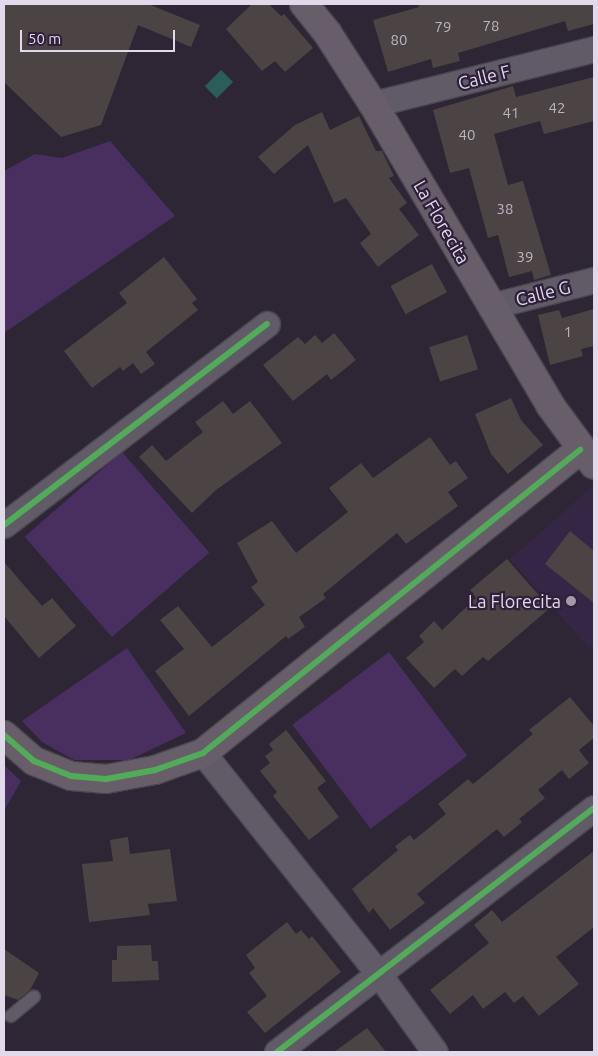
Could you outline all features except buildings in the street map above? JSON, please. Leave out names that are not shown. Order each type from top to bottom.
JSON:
[{"type":"street","name":"La Florecita","points":[[304,4],[328,34],[373,104],[491,306],[587,457]]},
{"type":"street","name":"Calle F","points":[[373,104],[594,49]]},
{"type":"street","name":"Calle G","points":[[491,306],[594,280]]},
{"type":"street","points":[[4,525],[267,324]]},
{"type":"street","points":[[4,736],[34,761],[71,776],[106,779],[155,770],[203,753],[587,457]]},
{"type":"street","points":[[203,753],[378,974],[435,1052]]},
{"type":"street","points":[[277,1052],[594,808]]},
{"type":"lane","points":[[11,1016],[34,997]]},
{"type":"shaded area","points":[[221,70],[233,82],[217,98],[205,86]]},
{"type":"shaded area","points":[[110,141],[175,216],[4,333],[4,171],[35,154],[62,158]]},
{"type":"shaded area","points":[[122,452],[209,552],[112,637],[25,537]]},
{"type":"shaded area","name":"La Florecita","points":[[593,486],[594,643],[589,648],[510,559]]},
{"type":"shaded area","points":[[127,648],[186,733],[129,760],[74,760],[42,742],[22,721]]},
{"type":"shaded area","points":[[389,652],[467,756],[371,829],[292,725]]},
{"type":"shaded area","points":[[4,765],[21,781],[4,811]]},
{"type":"cycle path","points":[[4,525],[267,324]]},
{"type":"cycle path","points":[[4,735],[34,761],[71,776],[106,779],[155,770],[203,753],[580,450]]},
{"type":"cycle path","points":[[277,1052],[594,808]]},
{"type":"place","name":"La Florecita","points":[[571,601]]}]
